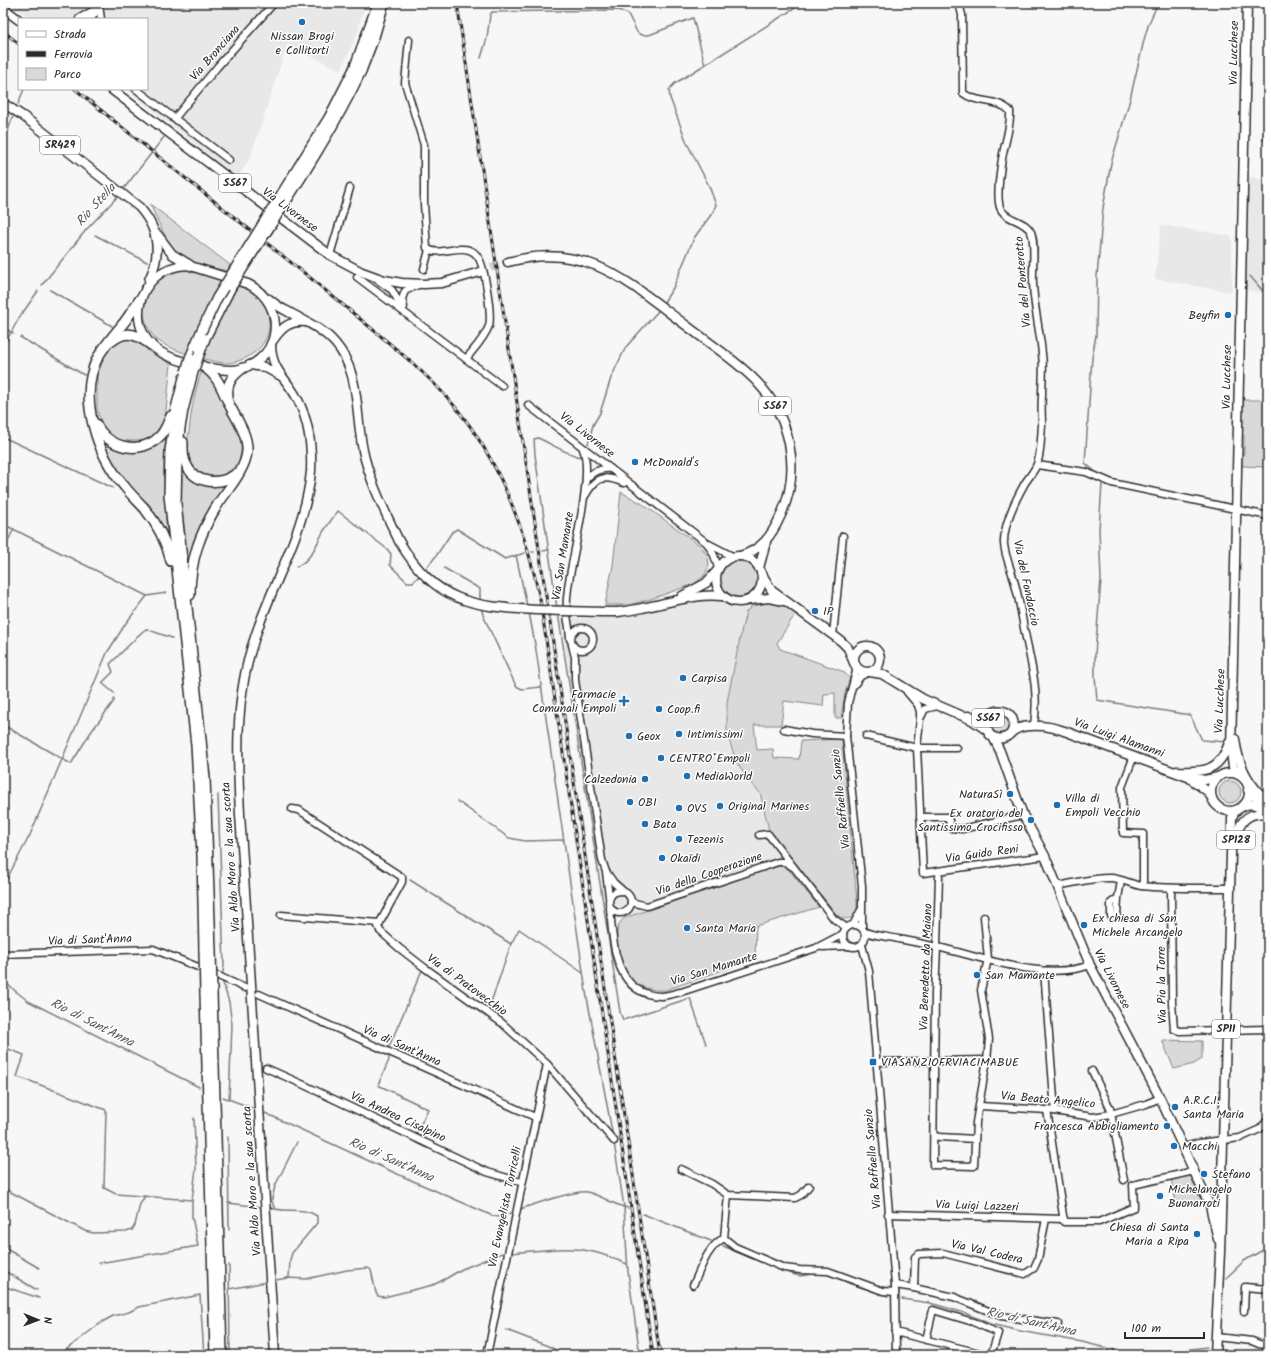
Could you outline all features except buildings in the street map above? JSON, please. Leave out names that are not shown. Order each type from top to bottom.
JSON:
[{"type":"highway","points":[[91,412],[98,428],[106,437],[114,443],[130,448],[146,445],[157,438],[165,430],[188,374],[228,293],[345,104],[358,70],[378,3]]},
{"type":"highway","points":[[241,469],[230,478],[217,482],[209,482],[199,478],[189,470],[184,459],[183,451],[190,358],[217,298],[358,70],[374,37],[384,3]]},
{"type":"highway","points":[[142,294],[105,347],[96,363],[91,380],[91,412],[93,424],[100,445],[111,468],[124,487],[152,517],[164,539],[181,609]]},
{"type":"highway","points":[[105,347],[116,338],[125,334],[137,336],[151,346]]},
{"type":"highway","points":[[190,634],[191,579],[198,542],[208,520],[241,469],[246,457],[247,446],[243,431],[216,378],[201,365]]},
{"type":"highway","points":[[229,404],[227,393],[228,384],[232,378],[246,366]]},
{"type":"highway","points":[[188,374],[176,412],[173,431],[170,451],[169,495],[196,745],[207,950]]},
{"type":"highway","points":[[186,398],[177,448],[176,502],[205,778],[215,1355]]},
{"type":"highway","points":[[208,992],[222,1355]]},
{"type":"main road","name":"Via Lucchese","points":[[1212,798],[1211,794],[1213,785],[1228,764],[1231,752],[1247,3]]},
{"type":"main road","points":[[81,18],[98,6]]},
{"type":"main road","points":[[91,18],[98,6]]},
{"type":"main road","points":[[3,8],[18,19]]},
{"type":"main road","name":"Via Livornese","points":[[112,90],[330,255],[363,275]]},
{"type":"main road","name":"SR429","points":[[3,103],[23,116],[143,211],[150,221],[157,244],[156,260],[153,272],[142,294]]},
{"type":"main road","name":"SR429","points":[[154,231],[172,254],[183,262],[193,266]]},
{"type":"main road","name":"SS67","points":[[508,262],[547,255],[585,261],[615,274],[744,370],[755,380],[772,400],[787,433],[790,450],[791,480],[782,512],[766,541],[760,570],[762,581],[759,590],[748,600]]},
{"type":"main road","points":[[272,342],[275,332],[275,318],[272,307],[257,289],[248,284],[193,266],[182,266],[167,270],[156,276],[142,294],[139,310],[140,321],[142,331],[151,346],[170,357],[228,370],[246,366],[260,358],[272,342],[281,330],[290,324],[299,322],[309,323]]},
{"type":"main road","name":"SS67","points":[[363,275],[393,282],[424,284],[446,282],[480,272]]},
{"type":"main road","points":[[265,297],[324,332],[332,339],[343,354],[350,368],[355,391],[365,458],[379,500],[407,556],[423,574],[448,593],[476,604],[507,608],[617,612],[694,596],[722,596]]},
{"type":"main road","name":"Via Aldo Moro e la sua scorta","points":[[272,342],[273,360],[298,400],[308,427],[311,458],[309,483],[296,536],[265,610],[250,652],[243,684],[238,738],[240,814],[275,1355]]},
{"type":"main road","name":"Via Aldo Moro e la sua scorta","points":[[246,366],[264,367],[282,376]]},
{"type":"main road","name":"SS67","points":[[717,570],[727,559],[753,552],[766,541]]},
{"type":"main road","name":"Via Livornese","points":[[737,556],[753,561],[760,570],[768,586],[833,635],[849,644],[875,648],[878,651],[882,667],[891,679]]},
{"type":"main road","points":[[670,602],[706,583],[717,570]]},
{"type":"main road","name":"Via Livornese","points":[[717,570],[715,578],[716,584],[722,596],[728,600],[741,602],[769,598],[787,601]]},
{"type":"main road","name":"Via Livornese","points":[[842,641],[848,648],[854,664],[860,670],[879,672],[923,699],[937,706],[960,714],[977,723],[990,734],[1000,752],[1023,815],[1045,856],[1090,965],[1160,1098],[1210,1206],[1220,1252]]},
{"type":"main road","points":[[854,664],[856,651],[864,646]]},
{"type":"main road","points":[[869,672],[878,667],[880,658]]},
{"type":"main road","points":[[1232,704],[1238,760],[1250,783],[1268,801]]},
{"type":"main road","name":"Via Livornese","points":[[960,714],[977,716],[996,711],[1005,712],[1012,717]]},
{"type":"main road","name":"SS67","points":[[992,713],[987,719],[986,728],[990,734],[1001,739],[1010,735],[1014,724],[1012,717]]},
{"type":"main road","name":"Via Luigi Alamanni","points":[[1012,717],[1022,722],[1052,727],[1067,732],[1170,770],[1188,778],[1207,792],[1212,798]]},
{"type":"main road","points":[[1170,770],[1197,772],[1207,770],[1215,766],[1222,760],[1227,750],[1232,724]]},
{"type":"main road","name":"Via Luigi Alamanni","points":[[1012,731],[1037,725]]},
{"type":"main road","name":"Via Lucchese","points":[[1231,752],[1234,767],[1238,775],[1245,782],[1248,790],[1268,808]]},
{"type":"main road","points":[[1220,776],[1228,773],[1238,775]]},
{"type":"main road","name":"Via Luigi Alamanni","points":[[1188,778],[1206,780],[1220,776]]},
{"type":"main road","name":"SP11","points":[[1220,1252],[1232,818],[1234,813],[1247,799],[1248,790]]},
{"type":"main road","points":[[1212,798],[1215,803],[1223,809],[1228,810],[1251,804],[1268,808]]},
{"type":"main road","name":"SP128","points":[[1230,888],[1235,857],[1236,833],[1239,825],[1250,816],[1257,813],[1268,814]]},
{"type":"main road","points":[[1210,1206],[1216,1215],[1221,1207]]},
{"type":"main road","points":[[1214,1355],[1220,1252]]},
{"type":"street","name":"Via Bronciana","points":[[174,119],[223,60],[274,3]]},
{"type":"street","name":"Via del Ponterotto","points":[[960,3],[962,15],[963,93],[974,98],[1006,106],[1010,111],[1011,118],[1003,153],[999,204],[1004,214],[1009,218],[1024,224],[1031,232],[1032,237],[1035,304],[1042,356],[1042,426],[1037,465]]},
{"type":"street","points":[[98,6],[101,18]]},
{"type":"street","points":[[409,40],[405,83],[424,145],[424,204],[426,243],[428,250],[424,269]]},
{"type":"street","points":[[137,90],[229,160]]},
{"type":"street","points":[[330,255],[350,188]]},
{"type":"street","points":[[428,250],[435,252],[468,249],[476,255],[482,265],[489,306],[490,323],[480,342],[466,359]]},
{"type":"street","name":"Via Livornese","points":[[363,275],[392,290],[406,312]]},
{"type":"street","name":"Via Livornese","points":[[363,275],[406,312],[502,386]]},
{"type":"street","name":"SS67","points":[[406,312],[402,299],[405,291],[424,284]]},
{"type":"street","name":"Via Livornese","points":[[528,405],[707,543],[737,556]]},
{"type":"street","name":"Via San Mamante","points":[[571,642],[567,616],[568,587],[586,479],[586,456],[583,447]]},
{"type":"street","points":[[1037,465],[1086,472],[1112,483],[1268,516]]},
{"type":"street","name":"Via del Fondaccio","points":[[1037,465],[1025,483],[1014,507],[1007,525],[1004,542],[1005,551],[1016,585],[1031,660],[1037,697],[1037,725]]},
{"type":"street","points":[[586,479],[596,470],[611,469]]},
{"type":"street","name":"Via San Mamante","points":[[583,499],[591,486],[598,479],[602,478],[614,479],[634,488]]},
{"type":"street","points":[[833,635],[844,536]]},
{"type":"street","name":"Via Livornese","points":[[707,543],[714,555],[717,570]]},
{"type":"street","points":[[567,616],[571,621],[590,632],[593,639],[593,643],[590,648],[580,658],[575,671]]},
{"type":"street","points":[[585,628],[575,630],[572,633],[571,642],[575,652],[576,687],[602,860],[606,872],[609,904],[610,908],[616,913],[624,912]]},
{"type":"street","points":[[571,642],[574,648],[580,651],[590,648]]},
{"type":"street","name":"Via Raffaello Sanzio","points":[[854,664],[856,672],[847,710],[846,736],[862,886],[864,930]]},
{"type":"street","name":"Via Raffaello Sanzio","points":[[851,690],[861,676],[869,672]]},
{"type":"street","points":[[902,687],[918,705],[920,718],[917,748],[920,817],[948,817],[951,828],[962,828],[1023,815]]},
{"type":"street","points":[[920,718],[925,709],[937,706]]},
{"type":"street","points":[[784,729],[812,734],[846,736]]},
{"type":"street","points":[[866,736],[917,748],[957,748]]},
{"type":"street","points":[[1134,756],[1122,787],[1123,833],[1143,834],[1143,886]]},
{"type":"street","points":[[281,915],[380,923],[402,882],[402,877],[305,814],[298,810],[292,809]]},
{"type":"street","name":"Via Guido Reni","points":[[920,817],[923,873],[1045,856]]},
{"type":"street","name":"Via della Cooperazione","points":[[759,835],[768,834],[834,919],[850,926]]},
{"type":"street","name":"Via della Cooperazione","points":[[631,902],[648,906],[778,862],[785,862],[793,867]]},
{"type":"street","points":[[606,872],[614,883],[630,896],[631,902],[629,908],[616,921],[612,929]]},
{"type":"street","name":"Via Benedetto da Maiano","points":[[939,876],[935,994],[933,1165],[974,1166],[975,1139]]},
{"type":"street","points":[[1057,886],[1095,879],[1112,878],[1143,886],[1171,888],[1230,888]]},
{"type":"street","points":[[1118,898],[1121,881]]},
{"type":"street","name":"Via Pio la Torre","points":[[1171,888],[1172,1003],[1174,1029],[1179,1031],[1268,1029]]},
{"type":"street","points":[[609,898],[614,892],[622,890]]},
{"type":"street","points":[[863,906],[843,934],[844,941],[860,952],[867,961]]},
{"type":"street","name":"Via San Mamante","points":[[610,908],[618,963],[625,977],[635,988],[650,994],[661,996],[681,992],[816,948],[843,934]]},
{"type":"street","points":[[934,1136],[975,1139],[976,1122],[980,1106],[989,1039],[982,990],[988,959],[984,917]]},
{"type":"street","name":"Via di Pratovecchio","points":[[380,923],[378,926],[380,930],[399,948],[502,1023],[547,1064],[614,1141]]},
{"type":"street","points":[[850,926],[856,925],[877,936],[937,947],[1016,966],[1044,971],[1081,968],[1090,965]]},
{"type":"street","points":[[863,943],[864,930]]},
{"type":"street","points":[[850,946],[863,943],[877,936]]},
{"type":"street","name":"Via Raffaello Sanzio","points":[[863,943],[869,971],[895,1285],[896,1355]]},
{"type":"street","name":"Via San Mamante","points":[[816,948],[850,946]]},
{"type":"street","name":"Via di Sant'Anna","points":[[3,954],[153,949],[198,967]]},
{"type":"street","points":[[1044,971],[1055,1112]]},
{"type":"street","points":[[220,976],[245,988]]},
{"type":"street","name":"Via di Sant'Anna","points":[[259,994],[535,1117]]},
{"type":"street","points":[[876,1062],[987,1060]]},
{"type":"street","name":"Via Evangelista Torricelli","points":[[486,1355],[521,1182],[547,1064]]},
{"type":"street","name":"Via Andrea Cisalpino","points":[[266,1068],[487,1172],[521,1182]]},
{"type":"street","points":[[1092,1071],[1110,1108],[1124,1180]]},
{"type":"street","name":"Via Beato Angelico","points":[[980,1106],[1047,1110],[1093,1117],[1111,1114],[1146,1104],[1160,1098]]},
{"type":"street","points":[[1047,1110],[1064,1220]]},
{"type":"street","points":[[1183,1147],[1199,1143],[1240,1138],[1260,1128],[1268,1120]]},
{"type":"street","points":[[681,1169],[712,1184],[728,1195],[795,1198],[801,1195],[809,1186]]},
{"type":"street","name":"Via Luigi Lazzeri","points":[[888,1214],[1099,1222],[1134,1207],[1132,1185],[1194,1171]]},
{"type":"street","points":[[724,1238],[728,1195]]},
{"type":"street","name":"Via Val Codera","points":[[914,1288],[915,1257],[920,1254],[943,1253],[1024,1274],[1034,1268],[1038,1259],[1046,1219]]},
{"type":"street","points":[[693,1285],[709,1252],[717,1242],[724,1238]]},
{"type":"street","points":[[724,1238],[736,1247],[784,1268],[828,1271],[883,1291],[895,1292]]},
{"type":"street","points":[[895,1285],[954,1297],[1002,1316],[1058,1324]]},
{"type":"street","points":[[1244,1311],[1245,1287],[1268,1289]]},
{"type":"street","points":[[895,1332],[926,1340],[989,1355],[998,1333],[973,1322],[933,1310],[926,1340]]},
{"type":"street","points":[[1216,1337],[1252,1341],[1268,1346]]},
{"type":"shaded area","points":[[9,3],[365,3],[358,32],[341,70],[287,45],[251,156],[238,178],[127,90],[148,90],[148,18],[30,18]]},
{"type":"shaded area","points":[[1247,176],[1268,181],[1268,295],[1267,293],[1245,290]]},
{"type":"shaded area","points":[[1161,225],[1232,236],[1232,292],[1155,279]]},
{"type":"shaded area","points":[[714,598],[736,608],[752,605],[747,614],[740,639],[726,705],[726,735],[735,761],[758,794],[769,831],[792,861],[608,922],[560,618],[607,618]]},
{"type":"green space","points":[[150,204],[230,265],[227,271],[197,263],[181,256],[165,235]]},
{"type":"green space","points":[[190,270],[253,291],[260,298],[268,313],[269,331],[266,339],[256,352],[241,360],[225,363],[189,354],[169,347],[156,339],[148,327],[145,317],[144,303],[146,296],[149,289],[158,280],[170,273]]},
{"type":"green space","points":[[128,337],[142,342],[148,351],[171,364],[165,419],[154,435],[142,441],[126,441],[114,438],[102,424],[97,410],[97,376],[105,355],[115,341]]},
{"type":"green space","points":[[202,370],[210,374],[214,379],[236,423],[241,442],[240,456],[235,467],[227,473],[217,476],[206,475],[197,470],[190,460],[187,447],[194,400]]},
{"type":"green space","points":[[1243,400],[1265,400],[1265,404],[1268,404],[1268,467],[1242,466],[1242,454],[1244,454],[1244,436],[1242,435]]},
{"type":"green space","points":[[166,436],[164,472],[167,533],[149,504],[132,490],[113,464],[102,437],[112,446],[125,452],[141,451],[154,447]]},
{"type":"green space","points":[[182,463],[191,478],[201,484],[207,485],[229,482],[206,514],[193,542],[189,564],[181,504]]},
{"type":"green space","points":[[621,492],[641,503],[701,546],[708,557],[709,566],[704,576],[694,584],[651,599],[628,605],[605,605],[613,565]]},
{"type":"green space","points":[[735,560],[743,560],[753,565],[757,572],[757,586],[753,593],[743,598],[735,598],[725,593],[723,590],[720,583],[720,575],[725,565],[728,563]]},
{"type":"green space","points":[[769,603],[787,606],[796,613],[777,643],[780,649],[842,671],[850,678],[845,693],[841,718],[835,718],[835,693],[824,694],[823,706],[784,701],[781,725],[754,725],[757,750],[773,749],[774,758],[799,759],[801,741],[842,739],[857,901],[857,909],[853,917],[848,919],[837,915],[769,830],[760,793],[748,780],[736,761],[727,734],[727,702],[746,612],[752,606]]},
{"type":"green space","points":[[1000,716],[1004,717],[1008,721],[1008,729],[1004,733],[1000,734],[996,733],[992,729],[991,725],[992,721],[996,717]]},
{"type":"green space","points":[[1230,781],[1238,784],[1241,792],[1238,800],[1230,803],[1222,800],[1219,792],[1222,784]]},
{"type":"green space","name":"Santa Maria","points":[[779,866],[785,867],[790,871],[819,907],[756,926],[755,959],[666,990],[654,990],[647,988],[639,985],[631,978],[622,961],[617,941],[619,924],[624,918]]},
{"type":"green space","points":[[1162,1040],[1202,1041],[1202,1059],[1194,1064],[1174,1069]]},
{"type":"green space","points":[[1190,1174],[1202,1202],[1177,1207],[1171,1179]]},
{"type":"waterway","name":"Rio Stella","points":[[271,11],[280,3]]},
{"type":"waterway","points":[[662,305],[673,288],[694,238],[713,212],[716,205],[709,186],[687,143],[670,98],[669,90],[674,84],[803,3]]},
{"type":"waterway","points":[[1098,474],[1085,463],[1092,358],[1096,335],[1097,277],[1103,208],[1111,163],[1129,103],[1145,36],[1158,3]]},
{"type":"waterway","points":[[481,58],[487,38],[490,15],[492,12],[618,10],[628,14],[637,32],[641,35],[649,35],[693,18],[705,65]]},
{"type":"waterway","points":[[18,104],[24,90]]},
{"type":"waterway","points":[[1268,112],[1263,140],[1268,141]]},
{"type":"waterway","points":[[3,143],[13,117]]},
{"type":"waterway","name":"Rio Stella","points":[[122,191],[164,137]]},
{"type":"waterway","name":"Rio Stella","points":[[42,285],[86,230],[119,195]]},
{"type":"waterway","points":[[95,235],[147,262]]},
{"type":"waterway","points":[[1250,276],[1268,297]]},
{"type":"waterway","points":[[50,290],[112,326]]},
{"type":"waterway","name":"Rio Stella","points":[[3,347],[19,318],[38,291]]},
{"type":"waterway","points":[[588,444],[593,425],[600,413],[611,378],[626,347],[659,310]]},
{"type":"waterway","name":"Rio Stella","points":[[3,328],[13,333]]},
{"type":"waterway","points":[[20,337],[84,375]]},
{"type":"waterway","points":[[3,437],[113,488]]},
{"type":"waterway","points":[[557,608],[534,439],[538,438],[566,452],[582,457]]},
{"type":"waterway","points":[[1102,483],[1099,530],[1101,579],[1095,654],[1097,700],[1190,715],[1202,740],[1226,742]]},
{"type":"waterway","points":[[296,567],[306,561],[323,532],[338,511],[387,549],[391,554],[390,565],[407,582],[413,582],[420,575]]},
{"type":"waterway","points":[[3,524],[147,596],[166,593]]},
{"type":"waterway","points":[[3,550],[14,529]]},
{"type":"waterway","points":[[424,571],[452,532],[457,529],[505,559],[525,553]]},
{"type":"waterway","points":[[543,551],[548,550]]},
{"type":"waterway","points":[[516,555],[527,606]]},
{"type":"waterway","points":[[444,568],[480,589],[480,601]]},
{"type":"waterway","points":[[3,886],[30,835],[107,653],[126,623],[147,596]]},
{"type":"waterway","points":[[481,607],[483,615],[516,686],[522,689],[541,687]]},
{"type":"waterway","points":[[529,612],[536,650],[586,992],[613,1137]]},
{"type":"waterway","points":[[558,613],[620,1012],[623,1020],[690,998],[706,1044]]},
{"type":"waterway","points":[[114,693],[102,683],[113,672],[110,664],[142,632],[146,629],[172,638]]},
{"type":"waterway","points":[[3,725],[71,764],[114,699]]},
{"type":"waterway","points":[[218,795],[224,966],[222,976]]},
{"type":"waterway","points":[[457,801],[509,838],[525,841],[563,840]]},
{"type":"waterway","points":[[410,880],[511,944]]},
{"type":"waterway","points":[[488,1011],[511,944],[519,929],[583,973]]},
{"type":"waterway","points":[[388,1049],[422,970],[426,972]]},
{"type":"waterway","points":[[222,980],[229,1002],[232,1025],[229,1099]]},
{"type":"waterway","name":"Rio di Sant'Anna","points":[[3,981],[28,1001],[199,1087]]},
{"type":"waterway","points":[[445,986],[486,1017],[487,1015]]},
{"type":"waterway","points":[[3,1047],[24,1055],[17,1077],[106,1110],[104,1188],[116,1194],[192,1200]]},
{"type":"waterway","points":[[388,1053],[389,1060],[378,1085],[428,1109],[416,1134]]},
{"type":"waterway","name":"Rio di Sant'Anna","points":[[223,1097],[255,1109]]},
{"type":"waterway","name":"Rio di Sant'Anna","points":[[265,1113],[493,1216],[499,1217],[511,1213]]},
{"type":"waterway","points":[[99,1263],[198,1246],[192,1217],[192,1200],[196,1169],[194,1118]]},
{"type":"waterway","points":[[228,1137],[229,1230]]},
{"type":"waterway","points":[[275,1208],[272,1199],[275,1186],[297,1142]]},
{"type":"waterway","points":[[614,1143],[624,1207],[628,1272],[640,1355]]},
{"type":"waterway","points":[[3,1188],[85,1231],[93,1233],[126,1232],[132,1230],[135,1225],[140,1204],[145,1196]]},
{"type":"waterway","name":"Rio di Sant'Anna","points":[[520,1209],[554,1198],[582,1192],[592,1193],[617,1205],[628,1208]]},
{"type":"waterway","points":[[228,1203],[262,1207]]},
{"type":"waterway","points":[[271,1208],[305,1211],[317,1216],[317,1223],[292,1253],[289,1278]]},
{"type":"waterway","name":"Rio di Sant'Anna","points":[[643,1214],[711,1241]]},
{"type":"waterway","name":"Rio di Sant'Anna","points":[[718,1244],[758,1260]]},
{"type":"waterway","points":[[3,1247],[39,1268]]},
{"type":"waterway","name":"Rio di Sant'Anna","points":[[1226,1278],[1244,1261],[1268,1247]]},
{"type":"waterway","points":[[511,1253],[550,1249],[570,1249],[599,1253],[627,1264]]},
{"type":"waterway","points":[[276,1280],[287,1278],[306,1279],[347,1270],[368,1268],[371,1270],[376,1293],[378,1296],[384,1297],[433,1285],[462,1269],[502,1253]]},
{"type":"waterway","points":[[229,1265],[230,1355]]},
{"type":"waterway","points":[[3,1270],[37,1290]]},
{"type":"waterway","name":"Rio di Sant'Anna","points":[[785,1271],[800,1276],[816,1273]]},
{"type":"waterway","name":"Rio di Sant'Anna","points":[[831,1275],[851,1284],[888,1296]]},
{"type":"waterway","points":[[229,1289],[266,1282]]},
{"type":"waterway","points":[[3,1286],[39,1298]]},
{"type":"waterway","points":[[59,1355],[102,1322],[113,1316],[129,1312],[139,1307],[200,1295],[204,1355]]},
{"type":"waterway","name":"Rio di Sant'Anna","points":[[902,1299],[930,1303],[965,1313],[990,1324],[1110,1349]]},
{"type":"waterway","points":[[506,1330],[548,1346],[566,1355]]},
{"type":"waterway","name":"Rio di Sant'Anna","points":[[1146,1355],[1207,1347]]},
{"type":"waterway","name":"Rio di Sant'Anna","points":[[1116,1351],[1130,1355]]},
{"type":"tunnel","points":[[480,272],[508,262]]},
{"type":"railway","points":[[457,3],[660,1355]]},
{"type":"railway","points":[[3,31],[18,43]]},
{"type":"railway","points":[[76,90],[308,276],[421,371],[461,414],[489,456],[501,479],[528,550],[540,599],[653,1355]]},
{"type":"place","name":"Nissan Brogi e Collitorti","points":[[302,22]]},
{"type":"place","name":"Beyfin","points":[[1228,315]]},
{"type":"place","name":"McDonald's","points":[[635,462]]},
{"type":"place","name":"IP","points":[[815,611]]},
{"type":"place","name":"Carpisa","points":[[683,678]]},
{"type":"place","name":"Farmacie Comunali Empoli","points":[[624,701]]},
{"type":"place","name":"Coop.fi","points":[[659,709]]},
{"type":"place","name":"Intimissimi","points":[[679,734]]},
{"type":"place","name":"Geox","points":[[629,736]]},
{"type":"place","name":"CENTRO*Empoli","points":[[661,758]]},
{"type":"place","name":"MediaWorld","points":[[687,776]]},
{"type":"place","name":"Calzedonia","points":[[645,779]]},
{"type":"place","name":"NaturaSì","points":[[1010,794]]},
{"type":"place","name":"OBI","points":[[630,802]]},
{"type":"place","name":"Villa di Empoli Vecchio","points":[[1057,805]]},
{"type":"place","name":"Original Marines","points":[[720,806]]},
{"type":"place","name":"OVS","points":[[679,808]]},
{"type":"place","name":"Ex oratorio del Santissimo Crocifisso","points":[[1031,820]]},
{"type":"place","name":"Bata","points":[[645,824]]},
{"type":"place","name":"Tezenis","points":[[679,839]]},
{"type":"place","name":"Okaïdi","points":[[662,858]]},
{"type":"place","name":"Ex chiesa di San Michele Arcangelo","points":[[1084,925]]},
{"type":"place","name":"Santa Maria","points":[[687,928]]},
{"type":"place","name":"San Mamante","points":[[977,975]]},
{"type":"place","name":"VIASANZIOFRVIACIMABUE","points":[[873,1062]]},
{"type":"place","name":"A.R.C.I. Santa Maria","points":[[1175,1107]]},
{"type":"place","name":"Francesca Abbigliamento","points":[[1167,1126]]},
{"type":"place","name":"Macchi","points":[[1174,1146]]},
{"type":"place","name":"Stefano","points":[[1204,1174]]},
{"type":"place","name":"Michelangelo Buonarroti","points":[[1160,1196]]},
{"type":"place","name":"Chiesa di Santa Maria a Ripa","points":[[1197,1234]]}]
